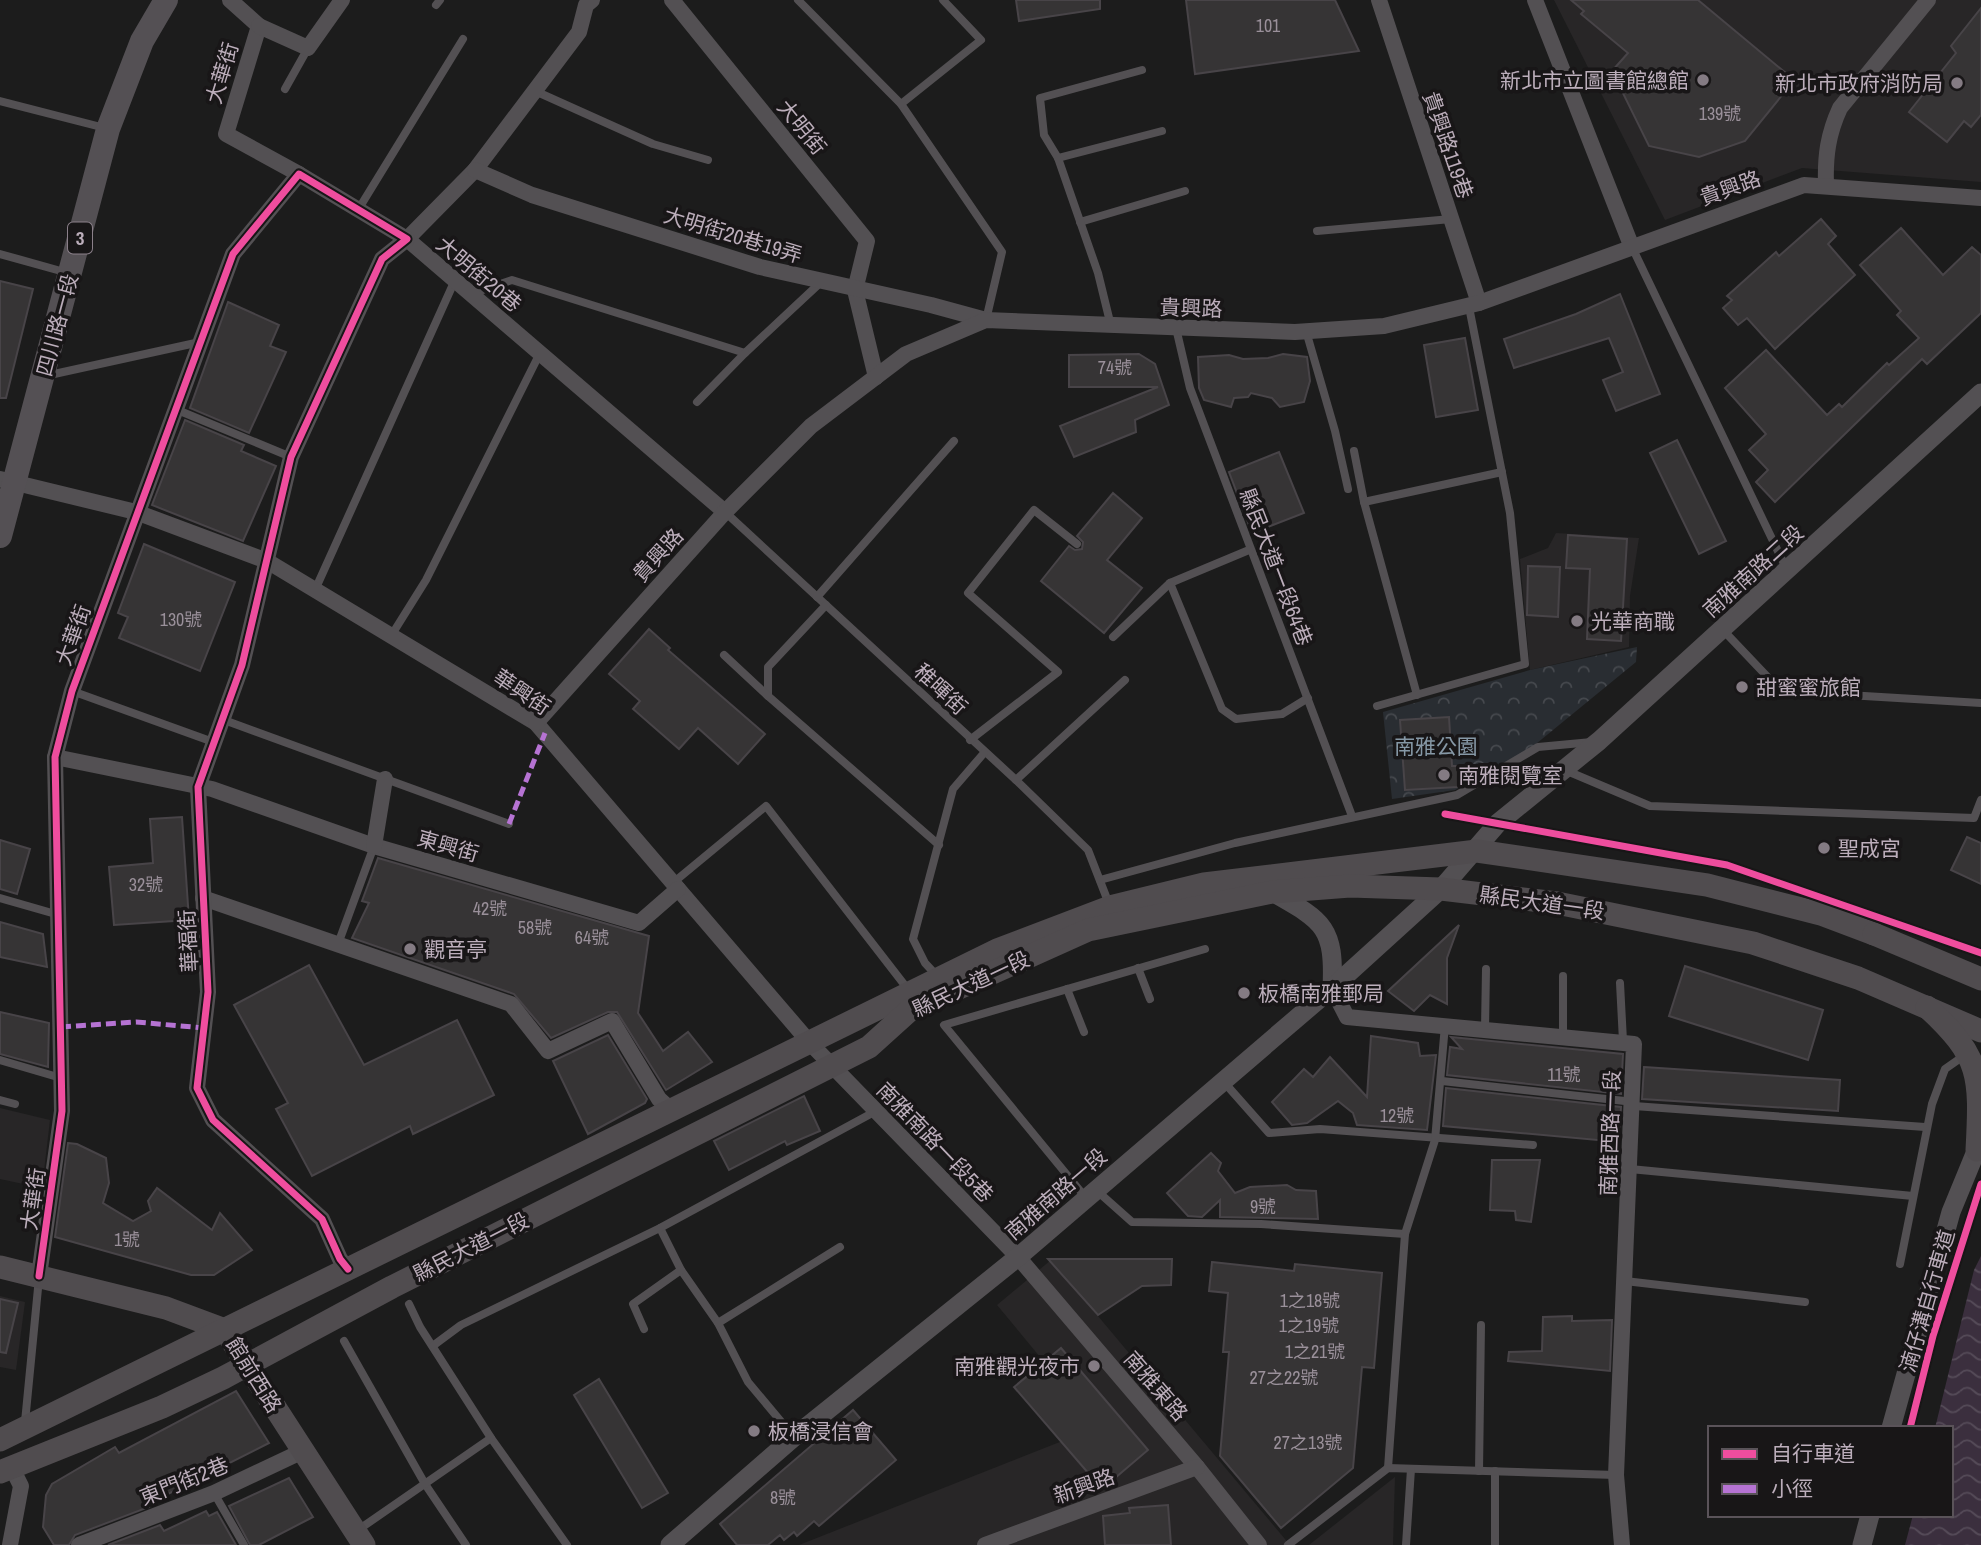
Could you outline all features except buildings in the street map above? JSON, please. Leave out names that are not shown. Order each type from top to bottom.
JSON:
[{"type":"main road","name":"四川路一段","points":[[0,536],[8,481],[43,376],[108,129],[142,41],[166,0]]},
{"type":"main road","name":"縣民大道一段","points":[[6,1469],[162,1407],[248,1364],[821,1054],[910,992],[997,950],[1110,906],[1204,884],[1469,858],[1707,885],[1821,914],[1979,978]]},
{"type":"main road","name":"縣民大道一段","points":[[0,1440],[670,1109],[821,1054],[869,1047],[910,1010],[1088,930],[1272,892],[1350,886],[1441,889],[1557,903],[1663,923],[1753,943],[1857,978],[1981,1031]]},
{"type":"main road","points":[[1927,1006],[1965,1042],[1976,1066],[1980,1094],[1979,1144]]},
{"type":"main road","name":"館前西路","points":[[0,1267],[166,1308],[225,1330],[360,1538]]},
{"type":"street","name":"大華街","points":[[230,0],[259,26],[308,48]]},
{"type":"street","points":[[308,48],[342,0]]},
{"type":"street","name":"大明街20巷","points":[[592,0],[586,5],[579,32],[475,170],[407,239],[725,512]]},
{"type":"street","name":"大明街","points":[[672,0],[867,241],[855,290]]},
{"type":"street","points":[[1366,0],[1446,219]]},
{"type":"street","name":"貴興路119巷","points":[[1379,0],[1474,305]]},
{"type":"street","points":[[1535,0],[1631,246]]},
{"type":"street","points":[[1826,185],[1825,153],[1831,128],[1840,108],[1928,0]]},
{"type":"street","name":"大華街","points":[[259,26],[226,134],[407,239]]},
{"type":"street","name":"大明街20巷19弄","points":[[475,170],[532,195],[760,267],[820,283],[931,304],[986,320]]},
{"type":"street","name":"大華街","points":[[39,1276],[62,1111],[55,757],[72,691],[233,254],[299,174]]},
{"type":"street","name":"貴興路","points":[[536,723],[725,512],[811,426],[906,355],[986,320],[1306,331],[1384,326],[1474,305],[1804,185],[1981,198]]},
{"type":"street","name":"華福街","points":[[348,1269],[340,1259],[322,1219],[213,1120],[197,1088],[208,992],[198,787],[242,666],[291,457],[382,259],[407,239]]},
{"type":"street","points":[[855,290],[876,377]]},
{"type":"street","name":"南雅南路二段","points":[[1469,858],[1498,823],[1599,741],[1981,393]]},
{"type":"street","points":[[8,481],[136,512]]},
{"type":"street","name":"華興街","points":[[136,512],[267,561],[536,723],[821,1054]]},
{"type":"street","points":[[55,757],[198,787]]},
{"type":"street","points":[[374,846],[385,779]]},
{"type":"street","name":"東興街","points":[[198,787],[272,808],[374,846],[639,923],[676,886]]},
{"type":"street","name":"南雅南路一段","points":[[670,1545],[794,1437],[1018,1257],[1332,988],[1441,889],[1469,858]]},
{"type":"street","points":[[1272,892],[1316,916],[1329,936],[1333,964],[1332,988]]},
{"type":"street","points":[[203,898],[512,1004],[548,1051],[612,1021],[659,1099],[670,1109]]},
{"type":"street","name":"南雅西路一段","points":[[1332,988],[1347,1017],[1563,1035],[1634,1044],[1634,1104],[1616,1475],[1622,1545]]},
{"type":"street","name":"南雅南路一段5巷","points":[[821,1054],[1018,1257]]},
{"type":"street","points":[[1893,1426],[1951,1212],[1979,1144]]},
{"type":"street","name":"南雅東路","points":[[1018,1257],[1198,1467],[1259,1545]]},
{"type":"street","name":"東門街2巷","points":[[79,1545],[214,1493],[303,1451]]},
{"type":"street","name":"新興路","points":[[985,1545],[1198,1467]]},
{"type":"street","points":[[6,1469],[20,1486],[10,1545]]},
{"type":"street","points":[[1862,1545],[1869,1517]]},
{"type":"lane","points":[[798,0],[901,104],[1002,252],[986,320]]},
{"type":"lane","points":[[901,104],[981,40],[943,0]]},
{"type":"lane","points":[[358,209],[463,39]]},
{"type":"lane","points":[[285,89],[308,48]]},
{"type":"lane","points":[[1111,326],[1098,273],[1058,158],[1044,135],[1040,98],[1142,70]]},
{"type":"lane","points":[[535,91],[653,144],[708,160]]},
{"type":"lane","points":[[0,101],[108,129]]},
{"type":"lane","points":[[1058,158],[1162,131]]},
{"type":"lane","points":[[1080,222],[1185,191]]},
{"type":"lane","points":[[1317,231],[1446,219]]},
{"type":"lane","points":[[1631,246],[1787,570]]},
{"type":"lane","points":[[0,254],[71,273]]},
{"type":"lane","points":[[315,590],[455,280]]},
{"type":"lane","points":[[471,294],[512,280],[745,353]]},
{"type":"lane","points":[[697,402],[820,283]]},
{"type":"lane","points":[[1377,706],[1525,664],[1510,513],[1474,305]]},
{"type":"lane","name":"縣民大道一段64巷","points":[[1175,328],[1190,388],[1249,550],[1352,816]]},
{"type":"lane","points":[[1306,331],[1335,431],[1348,489]]},
{"type":"lane","points":[[43,376],[201,342]]},
{"type":"lane","points":[[391,636],[426,580],[540,353]]},
{"type":"lane","points":[[175,409],[291,457]]},
{"type":"lane","points":[[817,597],[954,441]]},
{"type":"lane","points":[[1354,451],[1364,502],[1418,695]]},
{"type":"lane","points":[[1364,502],[1502,472]]},
{"type":"lane","points":[[970,740],[1058,672],[968,593],[1034,510],[1077,544]]},
{"type":"lane","name":"稚暉街","points":[[725,512],[1016,780],[1088,850],[1110,906]]},
{"type":"lane","points":[[1113,637],[1170,583],[1249,550]]},
{"type":"lane","points":[[1170,583],[1222,709],[1236,719],[1282,714],[1308,698]]},
{"type":"lane","points":[[768,696],[768,667],[826,605]]},
{"type":"lane","points":[[1723,629],[1781,691],[1981,703]]},
{"type":"lane","points":[[724,655],[939,845]]},
{"type":"lane","points":[[1016,780],[1125,680]]},
{"type":"lane","points":[[72,691],[216,743]]},
{"type":"lane","points":[[224,720],[509,824]]},
{"type":"lane","points":[[1100,880],[1235,843],[1457,795],[1538,747],[1599,741]]},
{"type":"lane","points":[[939,978],[925,963],[913,939],[953,789],[984,753]]},
{"type":"lane","points":[[1564,770],[1650,806],[1974,818],[1981,800]]},
{"type":"lane","points":[[676,886],[766,806],[910,992]]},
{"type":"lane","points":[[338,944],[374,846]]},
{"type":"lane","points":[[0,898],[59,915]]},
{"type":"lane","points":[[1205,949],[944,1024],[1091,1194],[1132,1222],[1261,1224],[1405,1234]]},
{"type":"lane","points":[[1138,968],[1150,999]]},
{"type":"lane","points":[[1485,1029],[1486,969]]},
{"type":"lane","points":[[1563,976],[1563,1035]]},
{"type":"lane","points":[[1620,983],[1623,1041]]},
{"type":"lane","points":[[1067,989],[1084,1032]]},
{"type":"lane","points":[[1388,1468],[1405,1234],[1435,1140],[1445,1025]]},
{"type":"lane","points":[[1900,1264],[1925,1127],[1945,1069],[1963,1055],[1981,1059]]},
{"type":"lane","points":[[0,1060],[62,1078]]},
{"type":"lane","points":[[1223,1081],[1269,1133],[1320,1129],[1435,1140],[1533,1145]]},
{"type":"lane","points":[[1442,1081],[1634,1104],[1925,1127]]},
{"type":"lane","points":[[0,1100],[15,1104]]},
{"type":"lane","points":[[434,1345],[461,1325],[606,1256],[876,1111]]},
{"type":"lane","points":[[1630,1169],[1913,1196]]},
{"type":"lane","points":[[660,1228],[681,1270],[718,1323],[748,1382],[794,1437]]},
{"type":"lane","points":[[718,1323],[840,1247]]},
{"type":"lane","points":[[643,1329],[633,1304],[681,1270]]},
{"type":"lane","points":[[24,1429],[39,1276]]},
{"type":"lane","points":[[1625,1281],[1805,1302]]},
{"type":"lane","points":[[410,1304],[491,1438],[567,1545]]},
{"type":"lane","points":[[1479,1471],[1481,1325]]},
{"type":"lane","points":[[344,1341],[425,1484],[466,1545]]},
{"type":"lane","points":[[360,1538],[425,1484],[491,1438]]},
{"type":"lane","points":[[1288,1545],[1388,1468],[1616,1475]]},
{"type":"lane","points":[[1406,1545],[1411,1469]]},
{"type":"lane","points":[[1495,1471],[1495,1545]]},
{"type":"lane","points":[[214,1493],[244,1545]]},
{"type":"shaded area","points":[[1554,0],[1981,0],[1981,182],[1802,168],[1665,220]]},
{"type":"shaded area","name":"光華商職","points":[[1556,533],[1639,538],[1630,596],[1629,647],[1530,670],[1520,559],[1548,548]]},
{"type":"shaded area","points":[[0,1108],[50,1120],[42,1188],[0,1179]]},
{"type":"shaded area","name":"南雅觀光夜市","points":[[1051,1260],[1290,1545],[799,1545],[1098,1427],[997,1305]]},
{"type":"shaded area","points":[[0,1296],[25,1302],[16,1370],[0,1367]]},
{"type":"shaded area","points":[[1395,1477],[1393,1545],[1309,1545]]},
{"type":"green space","name":"南雅公園","points":[[1637,647],[1636,662],[1531,748],[1455,790],[1392,799],[1383,712],[1530,670]]},
{"type":"water","points":[[1981,1256],[1981,1545],[1905,1545],[1912,1517],[1953,1517],[1953,1426],[1935,1426],[1974,1270]]},
{"type":"marked path","points":[[509,824],[545,733]]},
{"type":"marked path","points":[[61,1027],[136,1022],[204,1028]]},
{"type":"cycle path","points":[[39,1276],[62,1111],[55,757],[72,691],[233,254],[299,174],[407,239],[382,259],[291,457],[242,665],[198,787],[208,992],[197,1088],[213,1120],[322,1219],[340,1259],[348,1269]]},
{"type":"cycle path","points":[[1445,814],[1727,865],[1981,953]]},
{"type":"cycle path","name":"湳仔溝自行車道","points":[[1910,1426],[1933,1336],[1981,1184]]},
{"type":"place","name":"新北市立圖書館總館","points":[[1703,80]]},
{"type":"place","name":"新北市政府消防局","points":[[1957,83]]},
{"type":"place","name":"光華商職","points":[[1577,621]]},
{"type":"place","name":"甜蜜蜜旅館","points":[[1742,687]]},
{"type":"place","name":"南雅閱覽室","points":[[1444,775]]},
{"type":"place","name":"聖成宮","points":[[1824,848]]},
{"type":"place","name":"觀音亭","points":[[410,949]]},
{"type":"place","name":"板橋南雅郵局","points":[[1244,993]]},
{"type":"place","name":"南雅觀光夜市","points":[[1094,1366]]},
{"type":"place","name":"板橋浸信會","points":[[754,1431]]}]
